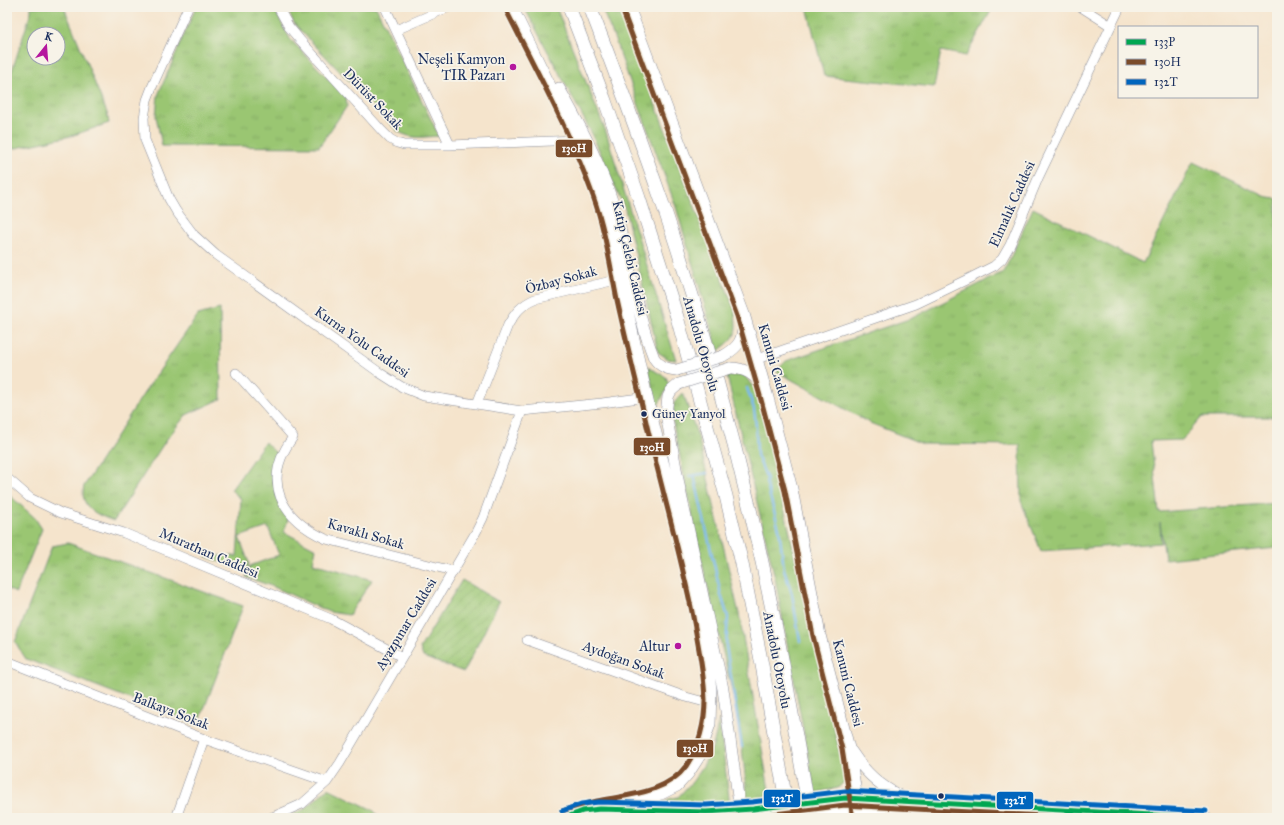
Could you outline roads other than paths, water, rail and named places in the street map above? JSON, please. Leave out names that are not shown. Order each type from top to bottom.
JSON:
[{"type":"highway","name":"Anadolu Otoyolu","points":[[568,7],[604,98],[639,198],[677,317],[726,496],[742,564],[762,665],[789,818]]},
{"type":"highway","name":"Anadolu Otoyolu","points":[[590,7],[621,86],[662,203],[697,312],[723,405],[748,500],[764,569],[802,766],[810,818]]},
{"type":"main road","name":"Katip Çelebi Caddesi","points":[[513,7],[577,140],[601,198],[609,227],[647,397],[680,530]]},
{"type":"main road","points":[[513,7],[571,109],[600,167],[617,217],[635,292],[654,358],[658,364],[667,369],[677,370],[723,356],[737,347],[743,330],[744,314]]},
{"type":"main road","name":"Kanuni Caddesi","points":[[629,7],[744,314],[768,394],[792,490],[820,635],[849,748],[860,815]]},
{"type":"main road","points":[[738,814],[723,689],[706,604],[680,490],[666,414],[668,397],[671,391],[679,384],[730,368],[738,368],[755,376],[768,394]]},
{"type":"main road","points":[[680,530],[706,604]]},
{"type":"main road","points":[[564,818],[583,811],[600,809],[661,794],[677,786],[688,774],[699,757],[710,724],[712,704],[709,669],[703,632],[680,530]]},
{"type":"main road","points":[[849,748],[859,763],[877,782],[900,796],[916,802]]},
{"type":"main road","points":[[600,809],[738,814],[766,808],[830,799],[858,798],[1206,818]]},
{"type":"main road","points":[[800,818],[832,814],[921,814],[989,818]]},
{"type":"main road","points":[[896,818],[921,814]]},
{"type":"street","name":"Kurna Yolu Caddesi","points":[[188,7],[147,100],[144,118],[145,140],[169,200],[194,235],[216,255],[373,368],[402,387],[424,396],[522,411],[647,397]]},
{"type":"street","name":"Dürüst Sokak","points":[[278,7],[289,27],[300,40],[390,139],[397,143],[404,145],[450,145],[577,140]]},
{"type":"street","points":[[385,7],[450,145]]},
{"type":"street","points":[[396,30],[449,7]]},
{"type":"street","points":[[1081,7],[1111,26]]},
{"type":"street","name":"Elmalık Caddesi","points":[[757,359],[916,304],[994,266],[1002,259],[1010,245],[1039,176],[1120,7]]},
{"type":"street","name":"Özbay Sokak","points":[[477,404],[508,325],[515,313],[522,306],[535,299],[620,279]]},
{"type":"street","name":"Kavaklı Sokak","points":[[236,373],[293,437],[284,449],[280,462],[278,477],[279,490],[280,499],[284,506],[302,525],[315,534],[326,539],[453,571]]},
{"type":"street","name":"Ayazpınar Caddesi","points":[[270,818],[302,804],[327,782],[340,763],[483,518],[522,411]]},
{"type":"street","name":"Murathan Caddesi","points":[[7,478],[30,498],[61,513],[124,533],[331,619],[402,657]]},
{"type":"street","name":"Aydoğan Sokak","points":[[527,640],[686,697],[712,704]]},
{"type":"street","name":"Balkaya Sokak","points":[[7,661],[204,739],[327,782]]},
{"type":"street","points":[[176,818],[204,739]]},
{"type":"waterway","points":[[747,388],[754,409],[757,455],[767,479],[766,482],[779,529],[784,569],[792,594],[800,641]]},
{"type":"waterway","points":[[689,476],[707,473]]},
{"type":"waterway","points":[[694,475],[721,595],[728,617],[726,646],[742,747]]},
{"type":"place","name":"Neşeli Kamyon TIR Pazarı","points":[[513,67]]},
{"type":"place","name":"Güney Yanyol","points":[[644,414]]},
{"type":"place","name":"Altur","points":[[678,646]]}]
